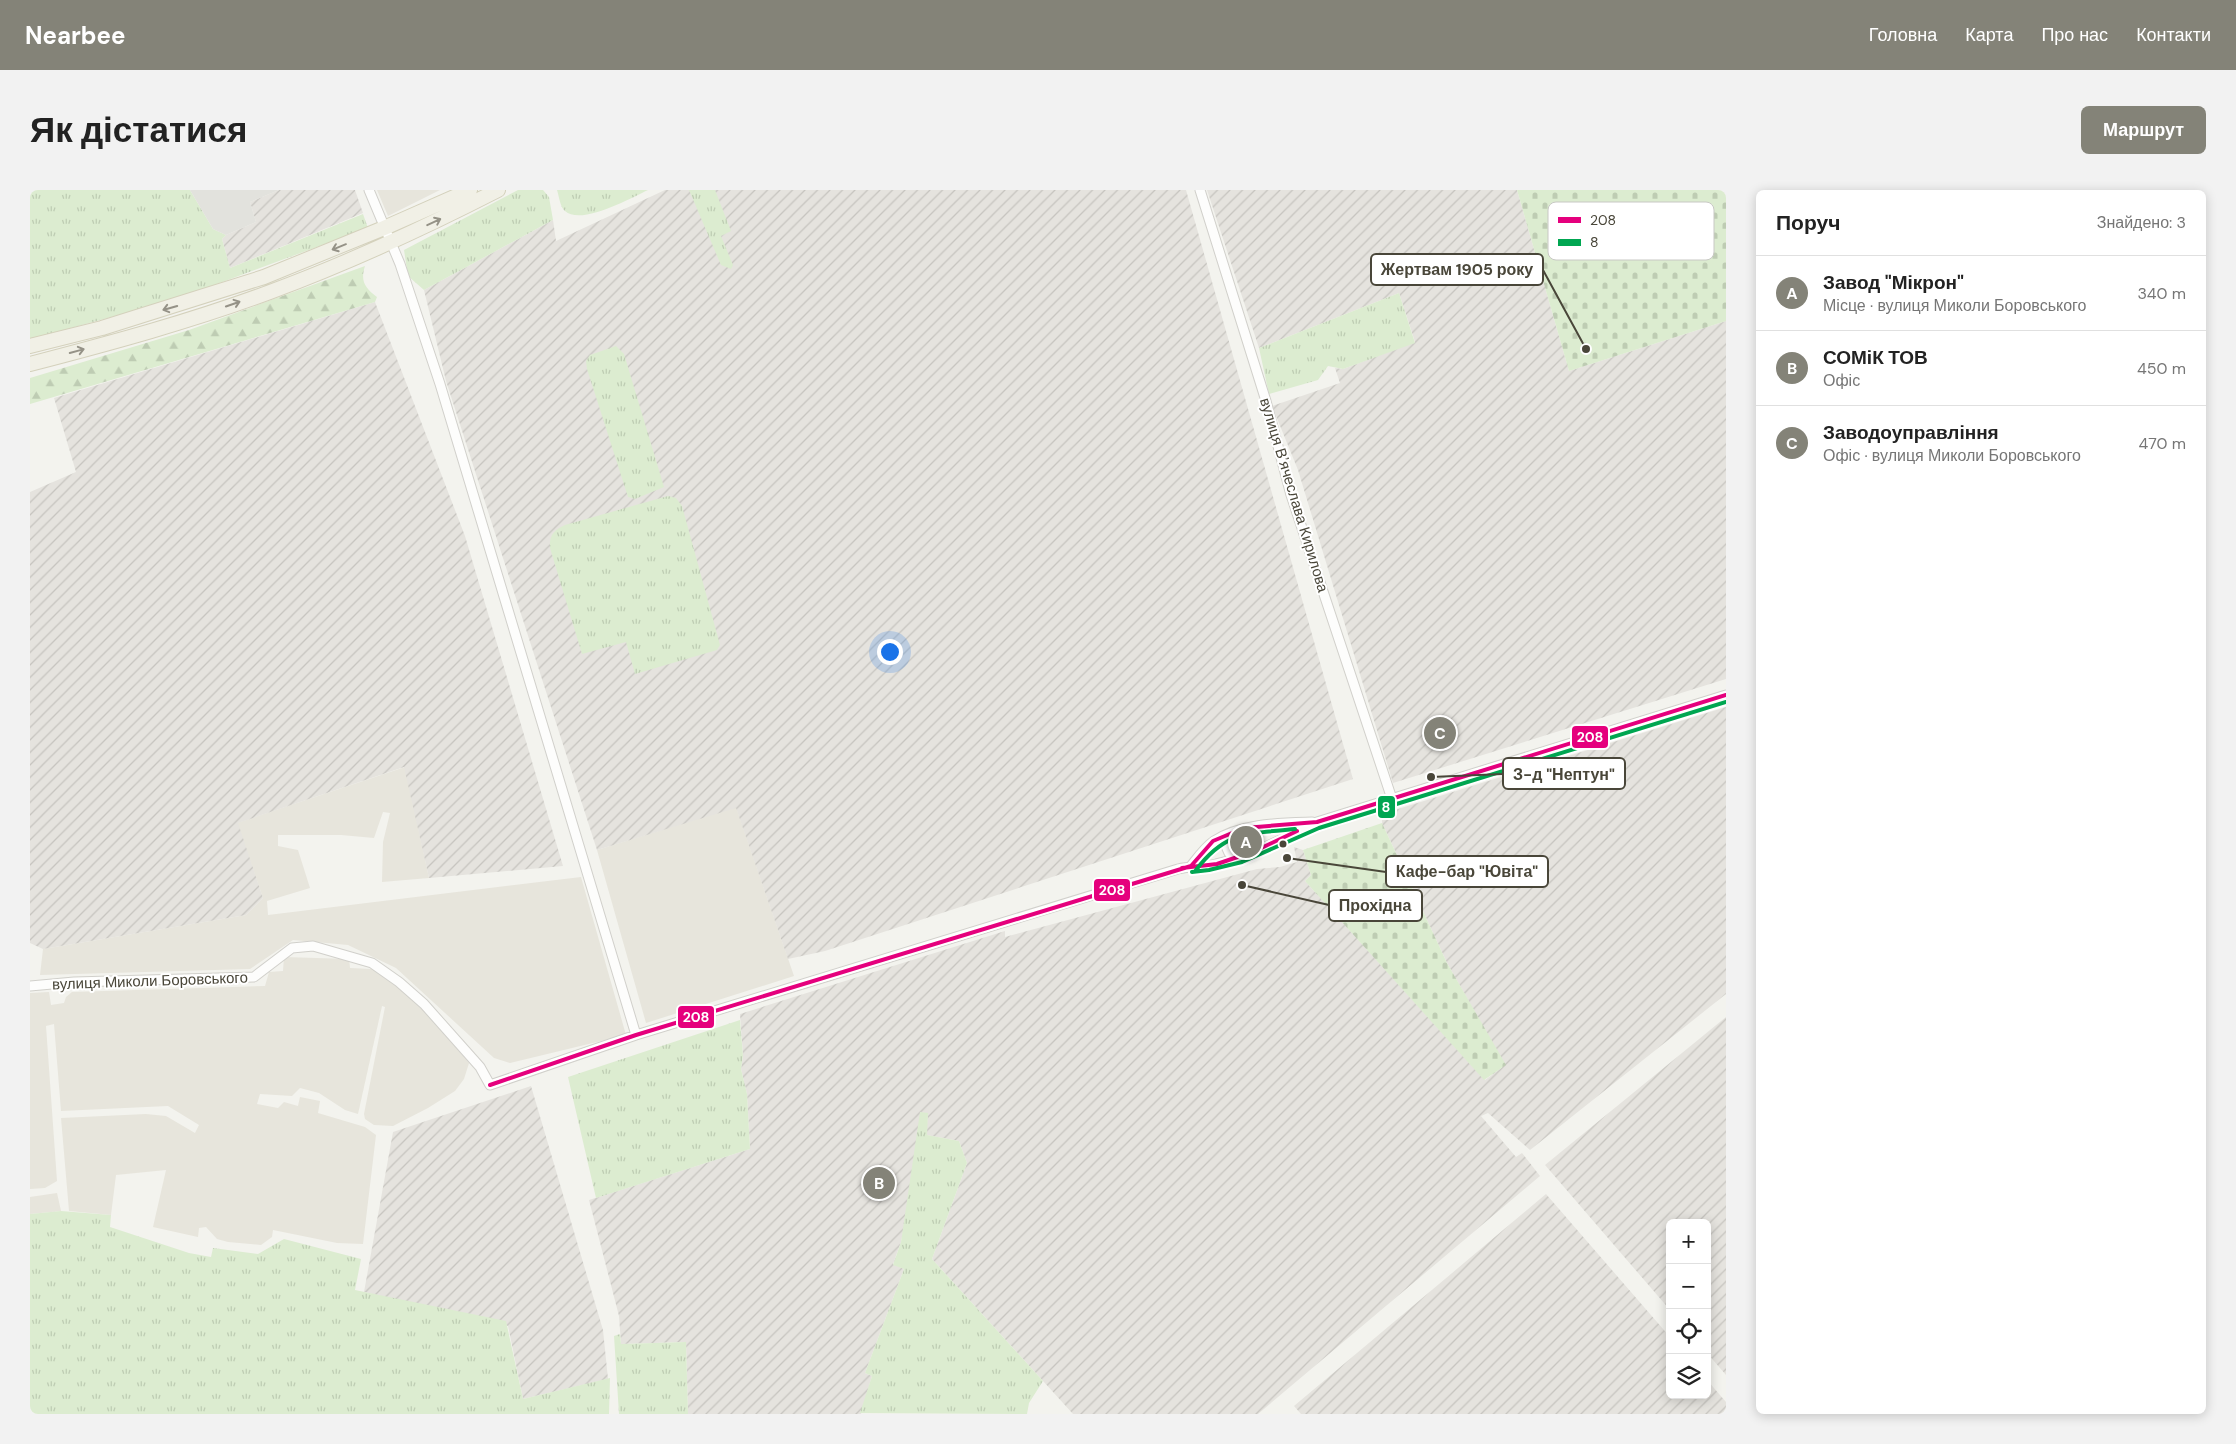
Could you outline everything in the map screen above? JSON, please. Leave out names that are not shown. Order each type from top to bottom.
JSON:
[{"type":"main road","points":[[30,346],[102,328],[264,277],[384,228],[470,190]]},
{"type":"main road","points":[[30,364],[106,344],[269,292],[390,242],[498,190]]},
{"type":"street","points":[[369,190],[410,290],[636,1035]]},
{"type":"street","name":"вулиця Вʼячеслава Кирилова","points":[[1200,190],[1266,401],[1291,495],[1392,799]]},
{"type":"street","name":"вулиця Миколи Боровського","points":[[30,986],[74,982],[254,977],[292,948],[313,946],[372,963],[399,982],[424,1004],[480,1067],[490,1085],[636,1035],[1191,866],[1217,864],[1255,851],[1317,822],[1726,695]]},
{"type":"street","name":"вулиця Миколи Боровського","points":[[1191,866],[1213,841],[1231,832],[1244,828],[1317,822]]},
{"type":"street","points":[[1244,828],[1255,834],[1258,841],[1255,851]]},
{"type":"street","points":[[1231,832],[1225,844],[1228,853],[1239,856]]},
{"type":"shaded area","points":[[190,190],[279,190],[250,202],[256,222],[226,235],[213,229]]},
{"type":"shaded area","points":[[279,190],[355,190],[363,213],[230,268],[222,239],[226,235],[256,222],[250,202]]},
{"type":"shaded area","points":[[377,190],[440,190],[388,216]]},
{"type":"shaded area","points":[[665,190],[1186,190],[1353,779],[825,951],[788,959],[736,808],[597,850],[446,381],[424,290],[553,220],[556,241]]},
{"type":"shaded area","points":[[1207,190],[1517,190],[1569,371],[1726,321],[1726,679],[1393,783],[1298,470],[1272,406],[1340,383],[1335,368],[1343,369],[1415,342],[1399,293],[1259,348]]},
{"type":"shaded area","points":[[375,302],[465,536],[563,866],[429,878],[404,767],[238,823],[263,898],[246,915],[43,949],[30,943],[30,492],[76,472],[54,398]]},
{"type":"shaded area","points":[[1726,707],[1726,994],[1530,1150],[1488,1113],[1481,1116],[1516,1157],[1522,1153],[1540,1176],[1258,1414],[1073,1414],[932,1259],[967,1163],[959,1141],[926,1135],[928,1113],[901,1242],[893,1264],[904,1269],[865,1373],[872,1376],[861,1414],[688,1414],[686,1342],[621,1344],[619,1316],[589,1200],[750,1149],[747,1094],[741,1069],[743,1056],[740,1014],[1005,931],[1005,937],[1257,869],[1280,867],[1297,862],[1294,847],[1303,850],[1311,875],[1305,881],[1485,1080],[1505,1065],[1447,963],[1382,823],[1382,814]]},
{"type":"shaded area","points":[[405,767],[429,878],[382,882],[383,842],[390,813],[383,812],[374,838],[341,835],[278,835],[278,846],[298,850],[310,888],[267,901],[268,915],[581,877],[626,1035],[510,1063],[494,1058],[396,968],[348,945],[293,940],[250,969],[40,975],[43,949],[246,915],[263,898],[237,823]]},
{"type":"shaded area","points":[[736,807],[794,976],[646,1023],[597,850]]},
{"type":"shaded area","points":[[284,957],[349,959],[350,968],[372,969],[402,990],[432,1017],[469,1063],[464,1079],[455,1091],[428,1108],[393,1126],[374,1125],[365,1119],[364,1114],[385,1007],[382,1006],[358,1114],[345,1110],[319,1093],[300,1088],[292,1096],[260,1094],[257,1104],[278,1108],[284,1102],[298,1106],[300,1097],[320,1101],[318,1113],[365,1127],[376,1135],[363,1244],[337,1243],[273,1230],[272,1237],[261,1245],[217,1239],[206,1227],[199,1228],[198,1237],[153,1227],[166,1170],[116,1175],[111,1215],[69,1211],[61,1118],[146,1114],[166,1116],[195,1133],[199,1125],[168,1106],[61,1111],[54,1024],[46,1026],[57,1181],[45,1188],[30,1189],[30,993],[49,992],[51,1005],[64,1003],[66,997],[72,992],[265,986],[269,972],[283,971]]},
{"type":"shaded area","points":[[1726,1017],[1726,1375],[1711,1358],[1711,1219],[1666,1219],[1666,1305],[1545,1165]]},
{"type":"shaded area","points":[[531,1086],[603,1330],[608,1379],[523,1399],[508,1326],[364,1292],[393,1132]]},
{"type":"shaded area","points":[[57,1193],[61,1211],[30,1214],[30,1197]]},
{"type":"shaded area","points":[[1546,1194],[1666,1332],[1666,1399],[1711,1399],[1711,1385],[1726,1402],[1726,1414],[1301,1414],[1294,1406]]},
{"type":"green space","points":[[30,190],[190,190],[213,229],[226,235],[222,239],[230,268],[363,214],[368,228],[174,300],[30,339]]},
{"type":"green space","points":[[518,190],[543,190],[549,197],[553,220],[424,290],[408,276],[404,250]]},
{"type":"green space","points":[[557,190],[648,190],[594,213],[572,215],[563,209]]},
{"type":"green space","points":[[689,190],[715,190],[731,231],[721,236],[733,265],[731,269],[721,265]]},
{"type":"green space","points":[[1517,190],[1726,190],[1726,321],[1569,371]]},
{"type":"green space","points":[[365,266],[363,280],[369,290],[377,297],[375,302],[30,404],[30,378],[189,330]]},
{"type":"green space","points":[[1399,293],[1415,343],[1343,369],[1328,366],[1318,380],[1269,394],[1259,348]]},
{"type":"green space","points":[[616,346],[624,354],[664,487],[635,499],[628,497],[586,361],[590,355]]},
{"type":"green space","points":[[668,496],[676,498],[682,506],[720,645],[717,650],[635,674],[626,642],[582,654],[550,548],[550,540],[555,531],[565,525]]},
{"type":"green space","points":[[1382,823],[1447,963],[1506,1065],[1484,1080],[1305,881],[1311,875],[1303,850]]},
{"type":"green space","points":[[740,1020],[743,1056],[741,1069],[747,1094],[750,1149],[596,1198],[568,1077]]},
{"type":"green space","points":[[920,1112],[928,1113],[927,1135],[959,1141],[967,1163],[932,1259],[1043,1381],[1029,1403],[1027,1414],[860,1413],[872,1376],[865,1373],[904,1269],[893,1265],[901,1242]]},
{"type":"green space","points":[[61,1211],[111,1215],[110,1227],[189,1253],[211,1257],[213,1248],[258,1254],[284,1239],[361,1259],[355,1290],[506,1321],[523,1399],[610,1378],[609,1414],[30,1414],[30,1214]]},
{"type":"green space","points":[[620,1334],[621,1344],[686,1342],[688,1414],[619,1414],[614,1336]]},
{"type":"transit line","name":"208","points":[[490,1085],[636,1035],[1191,866],[1213,841],[1244,828],[1317,822],[1726,695]]},
{"type":"transit line","name":"8","points":[[1192,872],[1242,862],[1319,828],[1726,702]]},
{"type":"transit line","name":"8","points":[[1196,870],[1218,847],[1240,836],[1295,829]]},
{"type":"transit line","name":"208","points":[[1182,868],[1217,864],[1255,851],[1297,831]]},
{"type":"place","name":"Жертвам 1905 року","points":[[1586,349]]},
{"type":"place","name":"Заводоуправління","points":[[1440,733]]},
{"type":"place","name":"З-д \"Нептун\"","points":[[1431,777]]},
{"type":"place","name":"Завод \"Мікрон\"","points":[[1246,842]]},
{"type":"place","name":"Кафе-бар \"Ювіта\"","points":[[1287,858]]},
{"type":"place","name":"Прохідна","points":[[1242,885]]},
{"type":"place","name":"СОМіК ТОВ","points":[[879,1183]]}]
